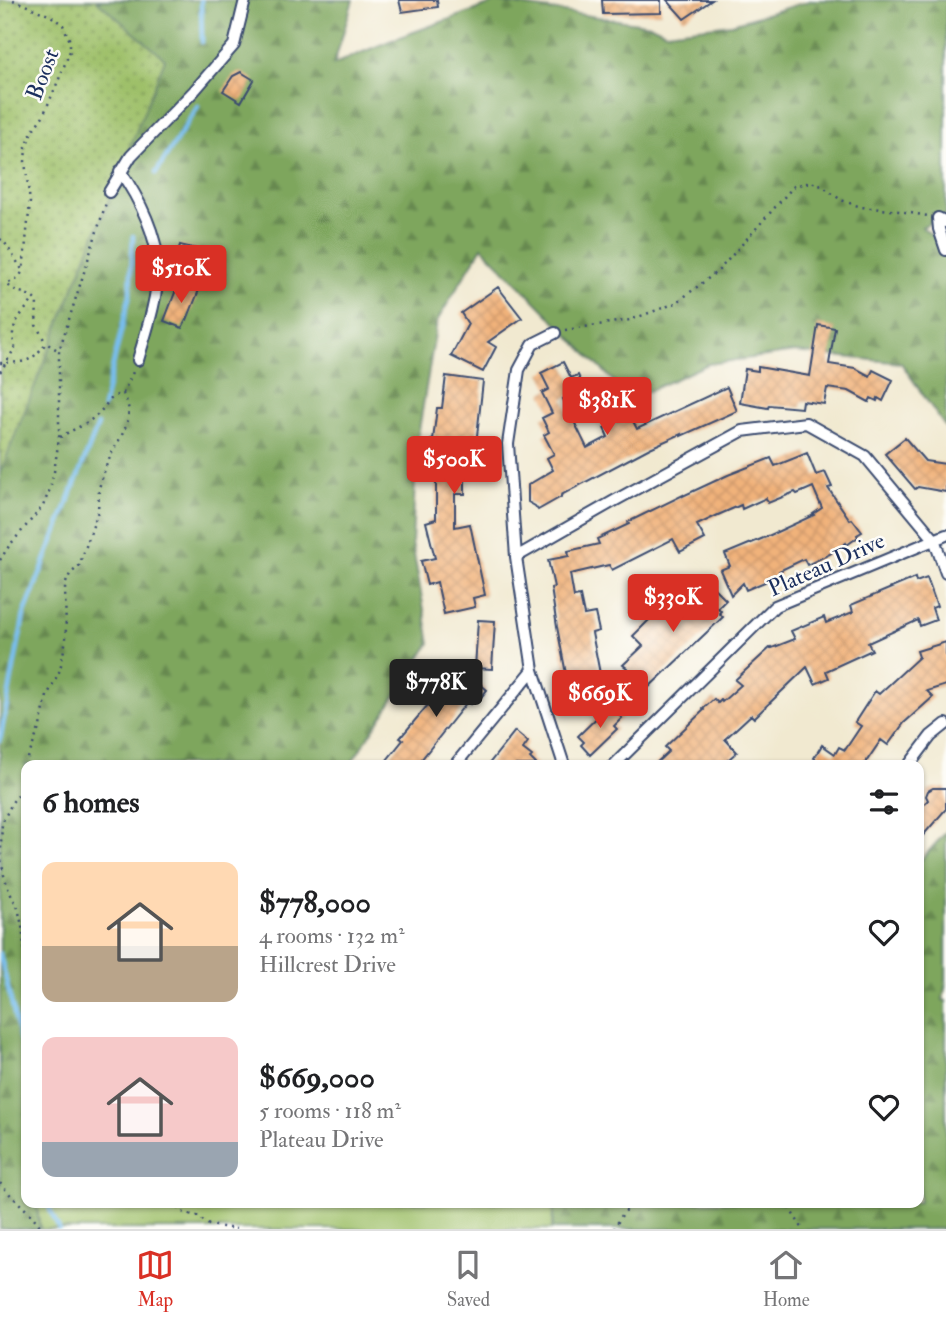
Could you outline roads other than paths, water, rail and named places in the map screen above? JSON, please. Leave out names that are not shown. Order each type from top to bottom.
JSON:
[{"type":"street","points":[[109,192],[131,156],[186,100],[234,45],[245,0]]},
{"type":"street","points":[[120,172],[134,190],[153,235],[157,253],[155,296],[138,360]]},
{"type":"street","points":[[942,220],[939,229],[946,250]]},
{"type":"street","points":[[555,333],[533,344],[519,370],[509,444],[516,557],[533,670],[562,760]]},
{"type":"street","points":[[516,557],[742,431],[807,424],[865,456],[934,539],[946,573]]},
{"type":"street","name":"Plateau Drive","points":[[619,760],[775,606],[946,535]]},
{"type":"street","points":[[459,760],[533,670]]},
{"type":"street","points":[[913,760],[931,736],[946,724]]},
{"type":"waterway","points":[[201,0],[202,42]]},
{"type":"waterway","points":[[156,173],[198,106]]},
{"type":"waterway","points":[[103,407],[130,294],[133,236]]},
{"type":"waterway","points":[[0,740],[24,615],[98,425]]},
{"type":"waterway","points":[[0,954],[21,1044]]},
{"type":"waterway","points":[[50,1208],[59,1229]]}]
